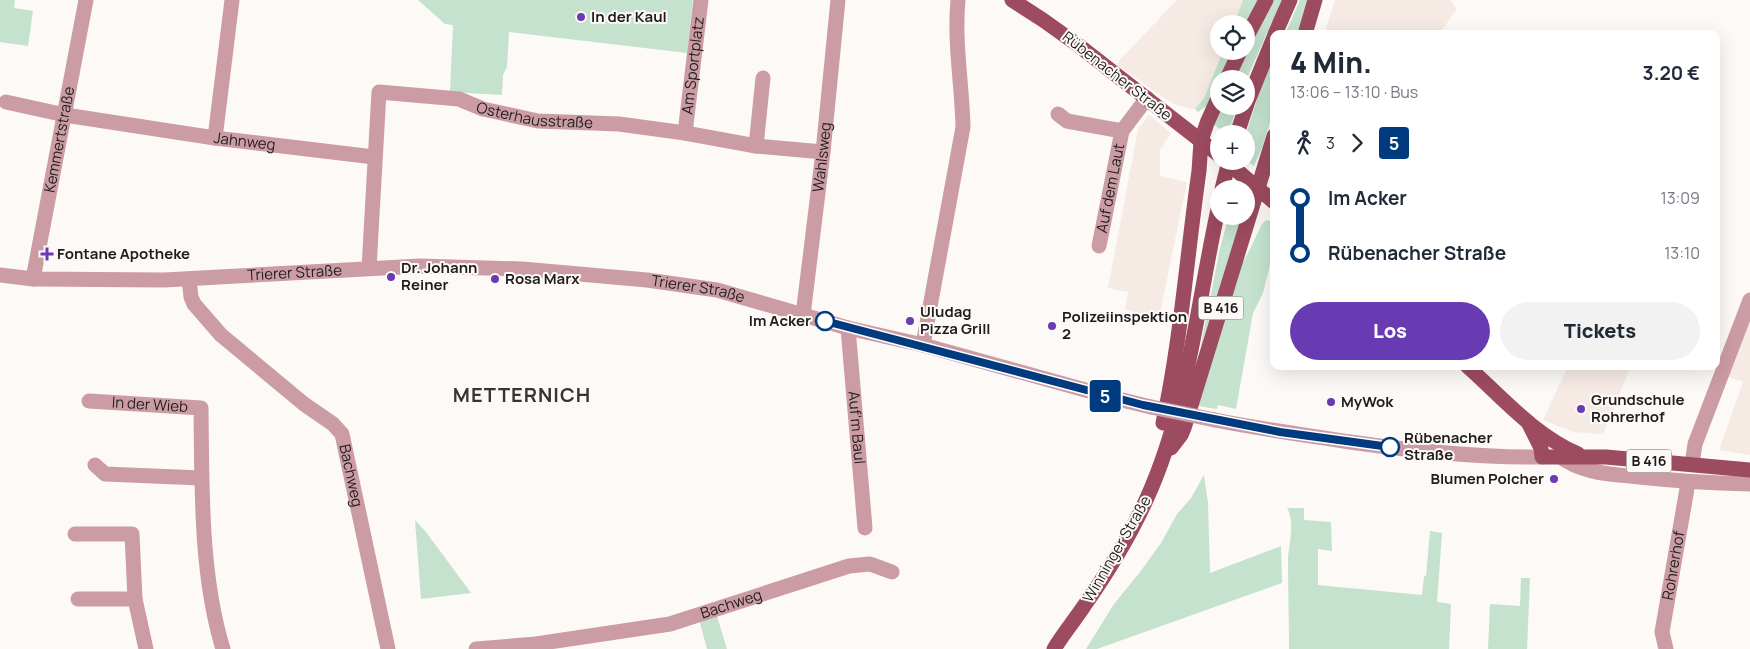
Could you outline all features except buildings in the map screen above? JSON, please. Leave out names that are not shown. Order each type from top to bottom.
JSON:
[{"type":"main road","name":"Rübenacher Straße","points":[[1012,0],[1062,33],[1210,148]]},
{"type":"main road","points":[[1255,21],[1266,0]]},
{"type":"main road","points":[[1277,30],[1290,0]]},
{"type":"main road","points":[[1306,30],[1315,0]]},
{"type":"main road","points":[[1240,125],[1270,47]]},
{"type":"main road","points":[[1163,457],[1162,432],[1172,385],[1199,171],[1201,141],[1211,115]]},
{"type":"main road","points":[[1258,189],[1270,149]]},
{"type":"main road","name":"Rübenacher Straße","points":[[1236,170],[1270,199]]},
{"type":"main road","name":"B 416","points":[[1163,457],[1176,442],[1184,428],[1258,189]]},
{"type":"main road","name":"B 416","points":[[1163,457],[1184,383],[1215,225]]},
{"type":"main road","points":[[1471,370],[1528,422],[1558,444],[1584,456]]},
{"type":"main road","points":[[1528,422],[1541,448],[1542,457]]},
{"type":"main road","name":"Trierer Straße","points":[[1542,457],[1584,456],[1750,470]]},
{"type":"main road","name":"Winninger Straße","points":[[1046,649],[1058,642],[1097,588],[1147,498],[1163,457]]},
{"type":"street","name":"Kemmertstraße","points":[[33,279],[86,0]]},
{"type":"street","points":[[215,138],[232,0]]},
{"type":"street","name":"Am Sportplatz","points":[[685,133],[701,0]]},
{"type":"street","name":"Wahlsweg","points":[[803,315],[823,152],[838,0]]},
{"type":"street","points":[[923,346],[963,127],[956,24],[958,0]]},
{"type":"street","points":[[756,146],[763,78]]},
{"type":"street","name":"Osterhausstraße","points":[[374,157],[379,92],[459,99],[483,109],[538,121],[619,124],[685,133],[756,146],[823,152]]},
{"type":"street","name":"Auf dem Laut","points":[[1099,246],[1122,131],[1147,98]]},
{"type":"street","name":"Jahnweg","points":[[6,102],[65,115],[215,138],[374,157]]},
{"type":"street","name":"Auf dem Laut","points":[[1058,114],[1067,121],[1122,131]]},
{"type":"street","points":[[369,268],[374,157]]},
{"type":"street","name":"Trierer Straße","points":[[0,275],[33,279],[189,279],[420,266],[513,268],[647,280],[717,290],[848,328],[923,346],[1114,398],[1215,420],[1280,432],[1429,452],[1542,457]]},
{"type":"street","name":"Bachweg","points":[[189,279],[191,297],[194,304],[221,335],[318,415],[333,424],[342,434],[388,649]]},
{"type":"street","points":[[1692,464],[1695,444],[1750,300]]},
{"type":"street","name":"Auf'm Baul","points":[[848,328],[865,528]]},
{"type":"street","name":"In der Wieb","points":[[89,401],[201,408],[201,478],[209,579],[215,618],[223,649]]},
{"type":"street","points":[[1559,456],[1577,467],[1594,472],[1688,483],[1750,484]]},
{"type":"street","points":[[95,465],[105,474],[201,478]]},
{"type":"street","name":"Rohrerhof","points":[[1666,649],[1662,632],[1688,483]]},
{"type":"street","points":[[75,534],[132,534],[135,599],[146,649]]},
{"type":"street","name":"Bachweg","points":[[476,649],[536,644],[670,624],[850,566],[870,564],[892,572]]},
{"type":"street","points":[[78,599],[135,599]]},
{"type":"shaded area","points":[[1177,0],[1243,0],[1237,15],[1210,15],[1210,60],[1219,60],[1215,70],[1210,70],[1210,83],[1204,98],[1195,109],[1174,104],[1116,64]]},
{"type":"shaded area","points":[[1335,0],[1450,0],[1457,9],[1442,30],[1325,30]]},
{"type":"shaded area","points":[[1149,115],[1171,133],[1160,150],[1160,176],[1187,182],[1159,318],[1125,310],[1128,292],[1108,288],[1138,129]]},
{"type":"shaded area","points":[[1750,319],[1750,455],[1719,450],[1743,382],[1728,377]]},
{"type":"shaded area","name":"Grundschule Rohrerhof","points":[[1566,370],[1629,370],[1603,434],[1573,432],[1543,420]]},
{"type":"green space","points":[[0,0],[15,0],[14,8],[33,11],[28,46],[0,42]]},
{"type":"green space","points":[[418,0],[693,0],[687,53],[509,32],[507,67],[503,75],[502,95],[450,92],[453,25],[445,24]]},
{"type":"green space","points":[[1243,0],[1261,0],[1251,15],[1237,15]]},
{"type":"green space","points":[[1272,0],[1283,0],[1251,70],[1236,70],[1241,60],[1255,60],[1255,31]]},
{"type":"green space","points":[[1300,0],[1308,0],[1299,30],[1287,30]]},
{"type":"green space","points":[[1219,60],[1228,60],[1224,70],[1215,70]]},
{"type":"green space","points":[[1270,67],[1270,122],[1255,164],[1255,125],[1249,125],[1252,115],[1255,115],[1255,106]]},
{"type":"green space","points":[[1210,83],[1210,100],[1208,105],[1198,112],[1195,109],[1204,98]]},
{"type":"green space","points":[[1216,115],[1234,115],[1231,125],[1213,124]]},
{"type":"green space","points":[[1266,220],[1270,221],[1270,265],[1263,293],[1253,313],[1236,409],[1218,405],[1217,409],[1198,406],[1238,270],[1262,224]]},
{"type":"green space","points":[[1226,225],[1240,225],[1200,349],[1220,248]]},
{"type":"green space","points":[[1204,475],[1208,503],[1210,573],[1281,546],[1282,583],[1097,649],[1086,649],[1114,604],[1161,543],[1177,514],[1191,498]]},
{"type":"green space","points":[[1287,508],[1304,508],[1304,520],[1331,522],[1332,551],[1318,549],[1318,585],[1422,595],[1424,576],[1426,576],[1430,531],[1442,533],[1437,602],[1451,604],[1449,649],[1289,649],[1288,562],[1291,521]]},
{"type":"green space","points":[[415,520],[426,532],[471,593],[421,599]]},
{"type":"green space","points":[[1521,578],[1530,578],[1527,649],[1488,649],[1490,604],[1520,606]]},
{"type":"green space","points":[[716,613],[727,649],[707,649],[699,619]]},
{"type":"bus line","name":"5","points":[[825,321],[1143,405],[1280,432],[1390,447]]},
{"type":"place","name":"In der Kaul","points":[[581,17]]},
{"type":"place","name":"Fontane Apotheke","points":[[47,254]]},
{"type":"place","name":"Dr. Johann Reiner","points":[[391,277]]},
{"type":"place","name":"Rosa Marx","points":[[495,279]]},
{"type":"place","name":"Im Acker","points":[[825,321]]},
{"type":"place","name":"Uludag Pizza Grill","points":[[910,321]]},
{"type":"place","name":"Polizeiinspektion 2","points":[[1052,326]]},
{"type":"place","name":"MyWok","points":[[1331,402]]},
{"type":"place","name":"Grundschule Rohrerhof","points":[[1581,409]]},
{"type":"place","name":"Rübenacher Straße","points":[[1390,447]]},
{"type":"place","name":"Blumen Polcher","points":[[1554,479]]},
{"type":"district","name":"METTERNICH","points":[[522,395]]}]
